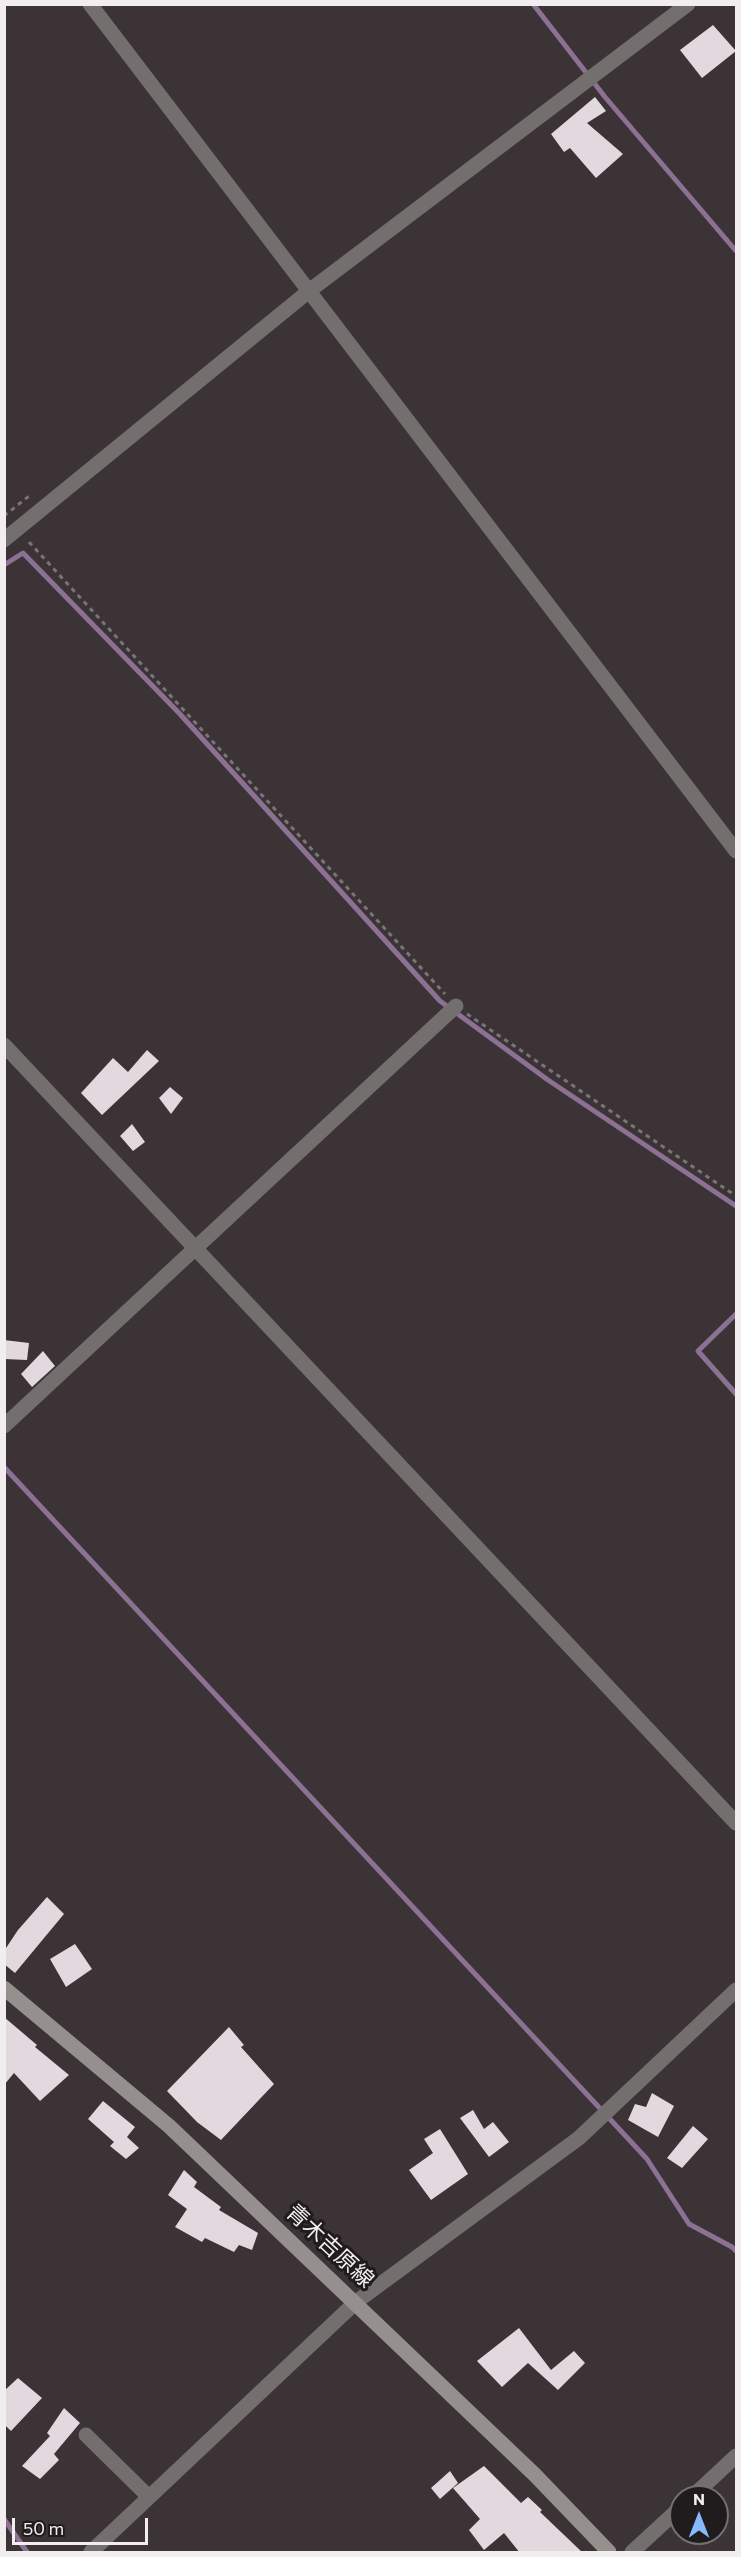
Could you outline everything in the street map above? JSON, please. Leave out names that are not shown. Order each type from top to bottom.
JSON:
[{"type":"main road","name":"青木吉原線","points":[[4,1988],[169,2126],[535,2475],[609,2553]]},
{"type":"street","points":[[90,4],[736,851]]},
{"type":"street","points":[[4,540],[309,291],[688,4]]},
{"type":"street","points":[[4,1426],[456,1006]]},
{"type":"street","points":[[4,1045],[736,1822]]},
{"type":"street","points":[[91,2553],[356,2302],[579,2138],[736,1990]]},
{"type":"street","points":[[86,2434],[149,2497]]},
{"type":"street","points":[[705,2485],[736,2456]]},
{"type":"street","points":[[632,2553],[669,2518]]},
{"type":"path","points":[[17,530],[456,1006],[736,1196]]},
{"type":"building","points":[[713,25],[736,51],[702,78],[680,50]]},
{"type":"building","points":[[595,97],[606,111],[587,123],[623,154],[596,178],[570,148],[564,152],[551,134]]},
{"type":"building","points":[[147,1050],[159,1061],[102,1115],[81,1093],[113,1058],[128,1072]]},
{"type":"building","points":[[170,1087],[183,1098],[171,1114],[159,1098]]},
{"type":"building","points":[[132,1124],[145,1142],[133,1151],[120,1136]]},
{"type":"building","points":[[4,1340],[29,1343],[27,1360],[4,1359]]},
{"type":"building","points":[[43,1351],[55,1366],[32,1387],[21,1374]]},
{"type":"building","points":[[47,1897],[64,1914],[15,1973],[4,1964],[4,1951],[18,1930]]},
{"type":"building","points":[[75,1944],[92,1969],[66,1987],[50,1959]]},
{"type":"building","points":[[4,2017],[69,2075],[40,2101],[14,2073],[4,2085]]},
{"type":"building","points":[[229,2027],[244,2045],[241,2047],[274,2084],[221,2140],[197,2122],[167,2091]]},
{"type":"building","points":[[652,2093],[674,2106],[658,2137],[628,2120],[635,2104],[646,2107]]},
{"type":"building","points":[[103,2101],[135,2127],[127,2137],[139,2148],[126,2159],[110,2146],[114,2142],[88,2119]]},
{"type":"building","points":[[473,2110],[484,2129],[493,2122],[509,2142],[489,2157],[460,2118]]},
{"type":"building","points":[[693,2126],[708,2139],[682,2168],[667,2158]]},
{"type":"building","points":[[440,2129],[468,2174],[431,2200],[409,2170],[433,2153],[424,2139]]},
{"type":"building","points":[[184,2170],[197,2182],[194,2187],[221,2207],[219,2210],[258,2233],[252,2250],[239,2245],[234,2252],[205,2238],[202,2242],[175,2227],[187,2209],[168,2195]]},
{"type":"building","points":[[519,2328],[551,2370],[574,2351],[585,2363],[558,2390],[528,2363],[502,2387],[477,2361]]},
{"type":"building","points":[[18,2378],[42,2398],[11,2431],[4,2424],[4,2391]]},
{"type":"building","points":[[64,2408],[80,2423],[54,2454],[59,2460],[40,2479],[22,2466],[50,2436],[47,2433]]},
{"type":"building","points":[[484,2466],[521,2503],[528,2497],[542,2510],[540,2512],[583,2553],[520,2553],[504,2533],[484,2550],[469,2530],[480,2519],[453,2488]]},
{"type":"building","points":[[450,2471],[458,2483],[440,2499],[431,2488]]},
{"type":"waterway","points":[[533,4],[605,97],[736,251]]},
{"type":"waterway","points":[[4,565],[23,553],[179,713],[440,1001],[548,1080],[736,1206]]},
{"type":"waterway","points":[[736,1314],[698,1351],[736,1394]]},
{"type":"waterway","points":[[4,1467],[647,2159],[689,2224],[736,2251]]},
{"type":"waterway","points":[[4,2519],[27,2552]]}]
